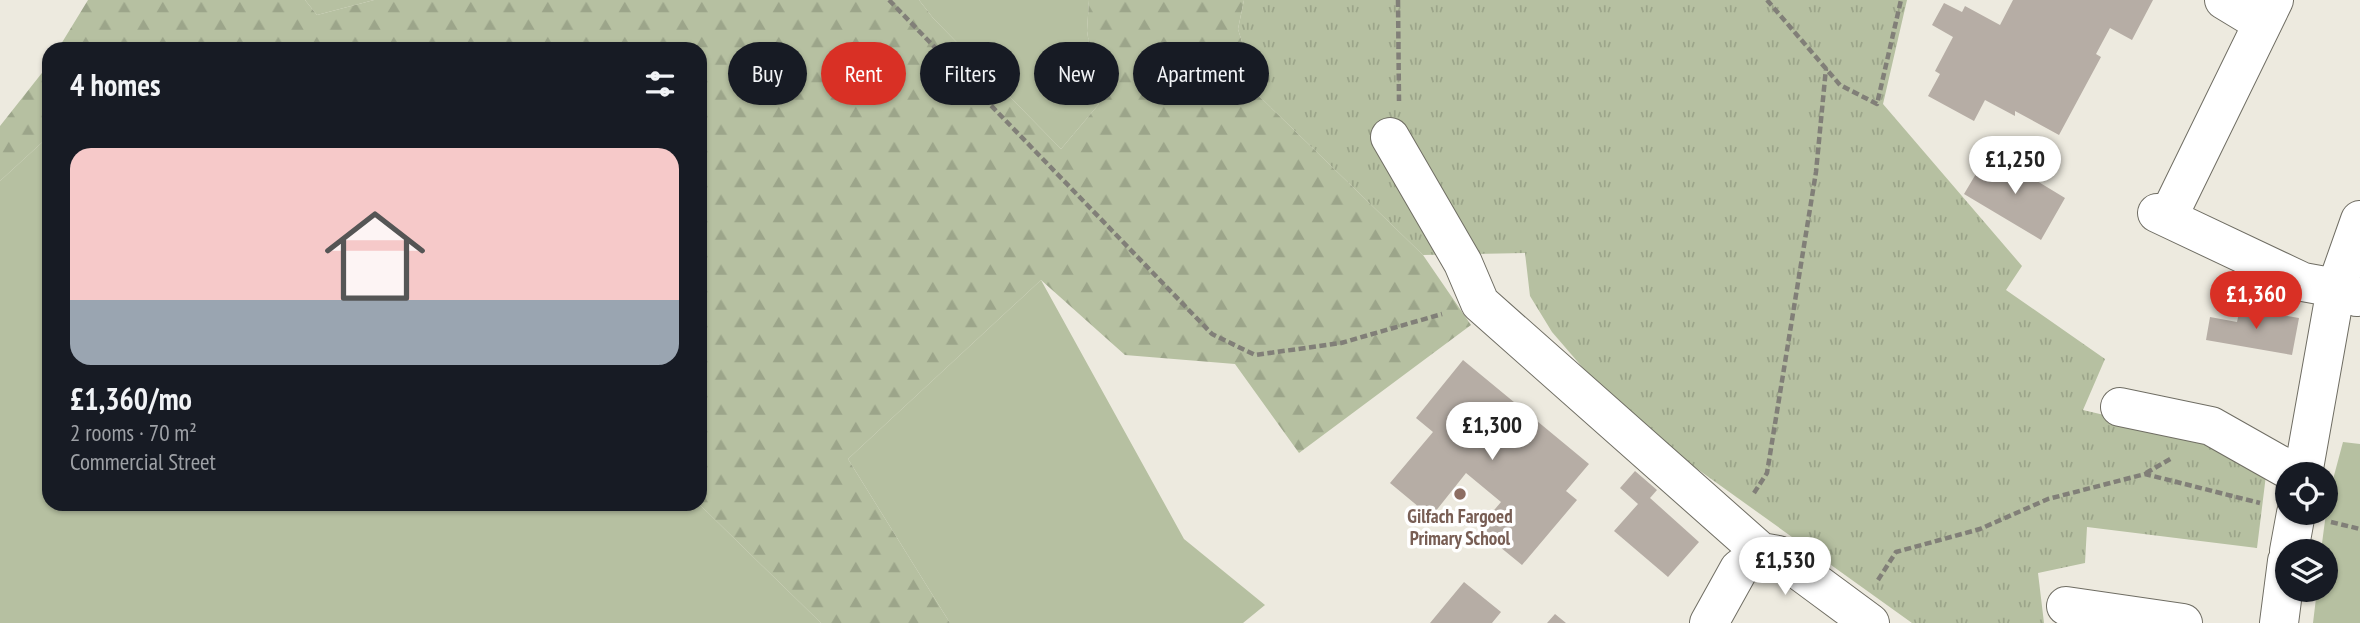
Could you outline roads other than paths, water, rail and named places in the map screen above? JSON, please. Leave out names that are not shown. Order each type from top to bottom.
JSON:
[{"type":"street","points":[[2224,0],[2268,11],[2163,215],[2303,282],[2348,293]]},
{"type":"street","points":[[1390,137],[1463,263],[1480,303],[1760,552],[1778,555],[1863,618]]},
{"type":"street","points":[[2306,462],[2348,293],[2360,220]]},
{"type":"street","points":[[2120,407],[2211,426],[2275,462]]},
{"type":"street","points":[[1709,623],[1740,569],[1760,552]]},
{"type":"street","points":[[2279,623],[2282,602]]},
{"type":"street","points":[[2066,606],[2183,623]]},
{"type":"place","name":"Gilfach Fargoed Primary School","points":[[1460,494]]}]
